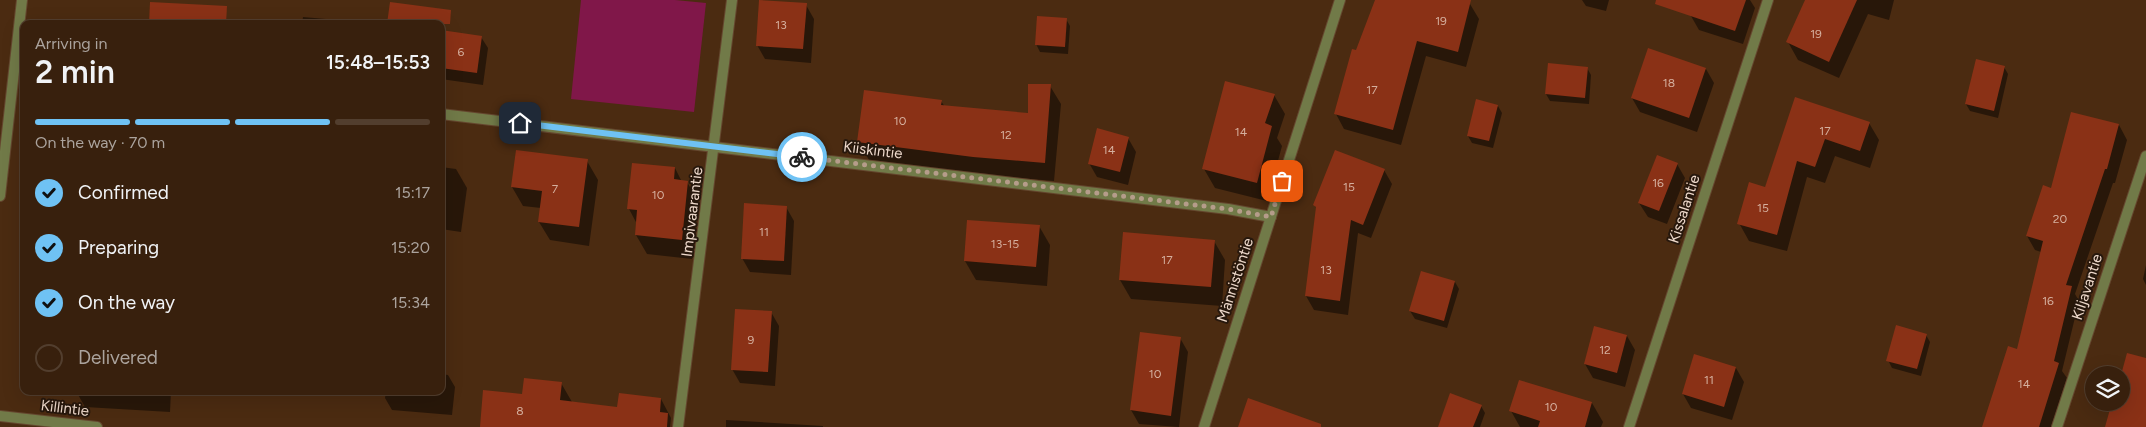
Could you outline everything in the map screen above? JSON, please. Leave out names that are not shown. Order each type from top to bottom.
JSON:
[{"type":"street","points":[[21,20],[22,0]]},
{"type":"street","name":"Impivaarantie","points":[[678,427],[732,0]]},
{"type":"street","name":"Männistöntie","points":[[1204,427],[1340,0]]},
{"type":"street","name":"Kissalantie","points":[[1630,427],[1768,0]]},
{"type":"street","points":[[0,196],[19,65],[20,43]]},
{"type":"street","name":"Kiiskintie","points":[[445,114],[1228,209],[1271,217]]},
{"type":"street","name":"Kiljavantie","points":[[2057,427],[2146,156]]},
{"type":"street","name":"Killintie","points":[[0,416],[97,427]]},
{"type":"shaded area","points":[[581,0],[675,0],[706,3],[694,112],[571,99]]},
{"type":"building","points":[[759,0],[807,3],[803,49],[756,46]]},
{"type":"building","points":[[1375,0],[1471,0],[1458,52],[1417,41],[1393,130],[1334,114],[1352,49],[1356,50]]},
{"type":"building","points":[[1656,0],[1746,0],[1735,31],[1655,4]]},
{"type":"building","points":[[1805,0],[1857,0],[1829,62],[1786,42]]},
{"type":"building","points":[[150,2],[227,6],[226,20],[149,20]]},
{"type":"building","points":[[390,2],[451,10],[450,24],[445,24],[445,20],[388,20]]},
{"type":"building","points":[[1037,16],[1067,18],[1065,47],[1035,45]]},
{"type":"building","points":[[445,31],[482,36],[477,73],[445,69]]},
{"type":"building","points":[[1648,48],[1706,68],[1689,118],[1631,98]]},
{"type":"building","points":[[1976,59],[2005,66],[1994,111],[1965,104]]},
{"type":"building","points":[[1548,63],[1588,67],[1585,98],[1545,94]]},
{"type":"building","points":[[1225,81],[1275,94],[1265,123],[1272,126],[1257,183],[1202,169]]},
{"type":"building","points":[[1028,84],[1051,84],[1045,163],[973,157],[857,142],[864,90],[942,100],[941,105],[1028,113]]},
{"type":"building","points":[[1795,97],[1870,122],[1860,151],[1825,139],[1815,167],[1797,161],[1777,235],[1737,224],[1749,182],[1765,187]]},
{"type":"building","points":[[1476,99],[1498,105],[1489,141],[1467,136]]},
{"type":"building","points":[[2071,112],[2119,124],[2107,169],[2105,169],[2066,285],[2072,286],[2054,361],[2059,363],[2039,427],[1982,427],[2008,346],[2017,349],[2043,241],[2026,236],[2043,185],[2051,188]]},
{"type":"building","points":[[1097,128],[1129,137],[1120,172],[1088,164]]},
{"type":"building","points":[[516,150],[588,159],[579,227],[538,222],[542,191],[511,187]]},
{"type":"building","points":[[1335,150],[1385,169],[1363,225],[1351,220],[1340,301],[1305,296],[1316,207],[1313,205]]},
{"type":"building","points":[[1657,155],[1678,163],[1659,211],[1638,203]]},
{"type":"building","points":[[632,163],[675,167],[674,179],[688,181],[682,240],[635,235],[637,210],[627,209]]},
{"type":"building","points":[[744,203],[787,206],[784,261],[741,259]]},
{"type":"building","points":[[967,220],[1040,225],[1036,267],[964,261]]},
{"type":"building","points":[[1123,232],[1215,240],[1211,287],[1119,280]]},
{"type":"building","points":[[1421,271],[1455,281],[1444,321],[1409,311]]},
{"type":"building","points":[[735,309],[772,311],[768,372],[731,370]]},
{"type":"building","points":[[1896,325],[1927,334],[1917,369],[1886,361]]},
{"type":"building","points":[[1594,326],[1627,335],[1617,373],[1584,364]]},
{"type":"building","points":[[1140,332],[1181,337],[1171,416],[1130,410]]},
{"type":"building","points":[[2127,353],[2146,358],[2146,427],[2105,427],[2109,411],[2130,411],[2130,366],[2123,366]]},
{"type":"building","points":[[1694,354],[1736,367],[1724,407],[1682,394]]},
{"type":"building","points":[[524,378],[562,382],[560,400],[617,407],[619,393],[661,398],[660,412],[668,413],[667,427],[480,427],[483,390],[522,394]]},
{"type":"building","points":[[1519,380],[1592,402],[1585,427],[1538,427],[1540,421],[1509,411]]},
{"type":"building","points":[[1450,393],[1482,405],[1473,427],[1438,427]]},
{"type":"building","points":[[1248,398],[1321,424],[1321,427],[1238,427]]},
{"type":"way so far","points":[[802,157],[1228,209],[1271,217],[1282,181]]},
{"type":"route","points":[[520,123],[802,157]]}]
